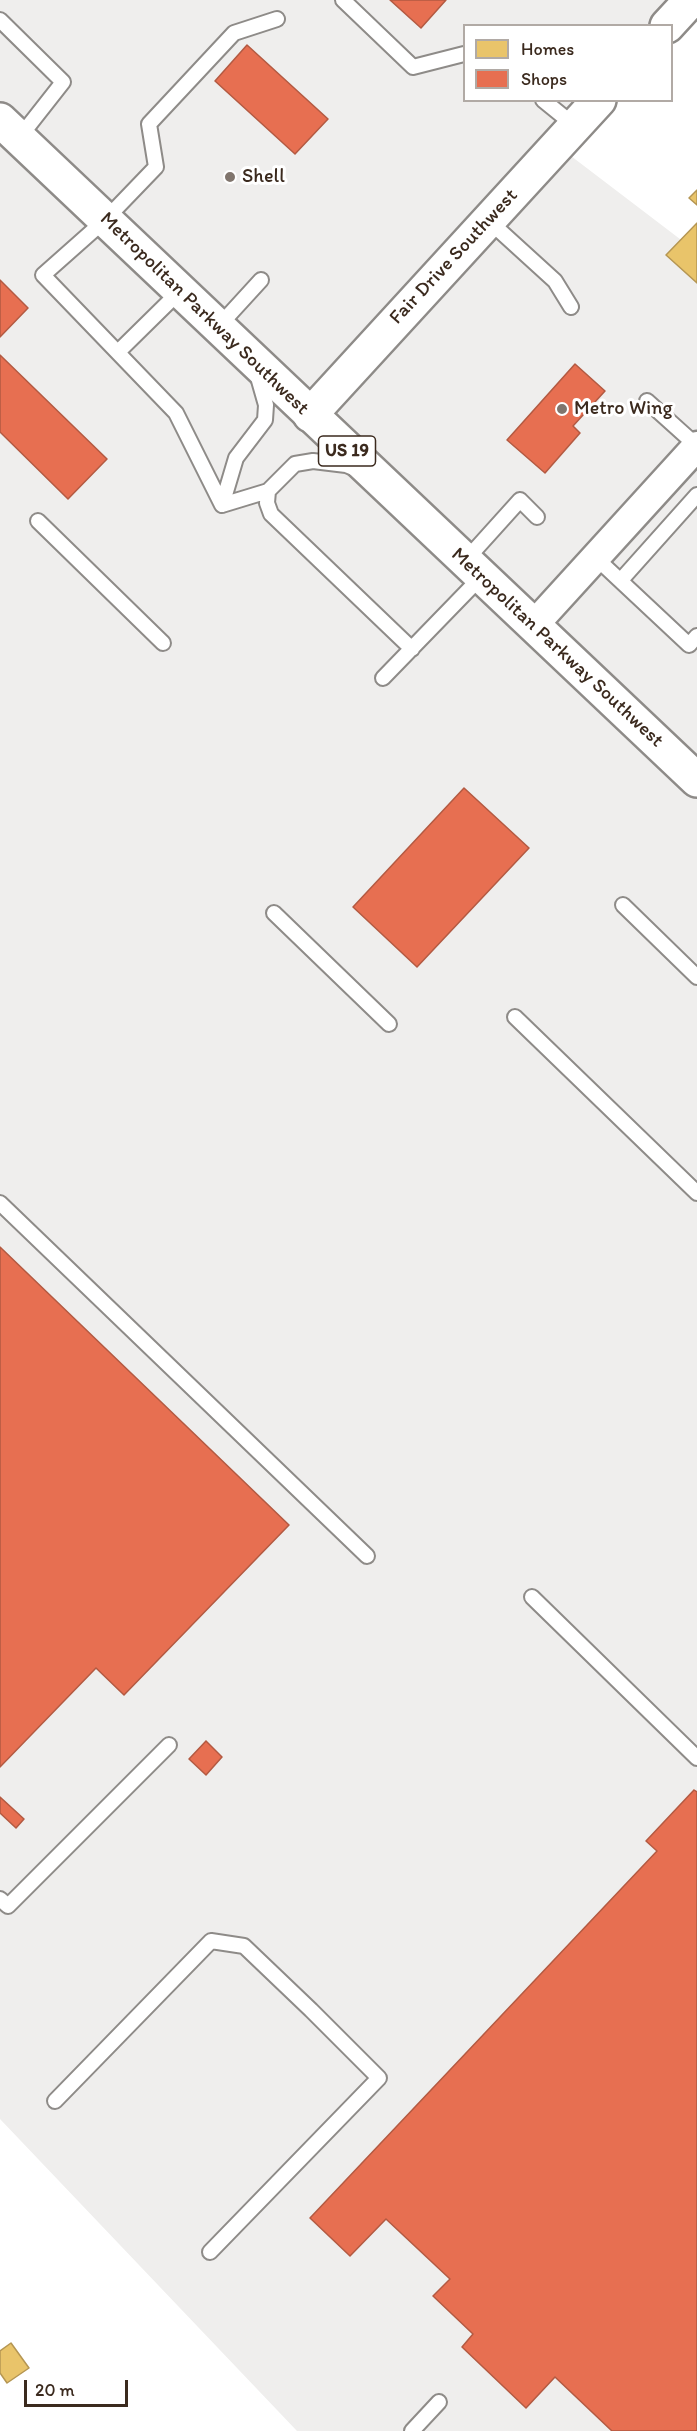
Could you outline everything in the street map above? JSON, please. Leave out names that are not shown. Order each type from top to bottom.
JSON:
[{"type":"main road","points":[[670,24],[691,0]]},
{"type":"main road","name":"Fair Drive Southwest","points":[[310,415],[596,102]]},
{"type":"main road","name":"Metropolitan Parkway Southwest","points":[[9,129],[697,780]]},
{"type":"street","points":[[533,626],[697,446]]},
{"type":"lane","points":[[343,0],[413,67],[463,54]]},
{"type":"lane","points":[[222,505],[176,413],[43,275],[105,220],[156,167],[149,124],[234,33],[278,19]]},
{"type":"lane","points":[[0,20],[63,82],[9,129]]},
{"type":"lane","points":[[545,102],[575,126]]},
{"type":"lane","points":[[488,220],[555,281],[571,307]]},
{"type":"lane","points":[[218,327],[261,280]]},
{"type":"lane","points":[[118,352],[180,291]]},
{"type":"lane","points":[[222,505],[236,459],[265,420],[266,405],[263,390],[251,358]]},
{"type":"lane","points":[[647,401],[697,446]]},
{"type":"lane","points":[[222,505],[268,491],[295,464],[313,461],[346,465],[377,478]]},
{"type":"lane","points":[[268,491],[267,503],[271,514],[412,649]]},
{"type":"lane","points":[[621,580],[697,495]]},
{"type":"lane","points":[[383,678],[412,649],[473,569],[520,500],[537,517]]},
{"type":"lane","points":[[38,521],[163,643]]},
{"type":"lane","points":[[596,557],[693,640]]},
{"type":"lane","points":[[623,904],[697,977]]},
{"type":"lane","points":[[274,914],[389,1024]]},
{"type":"lane","points":[[515,1017],[697,1193]]},
{"type":"lane","points":[[0,1203],[367,1556]]},
{"type":"lane","points":[[532,1597],[697,1758]]},
{"type":"lane","points":[[0,1899],[8,1906],[169,1745]]},
{"type":"lane","points":[[56,2101],[211,1941],[244,1946],[310,2010],[379,2078],[210,2252]]},
{"type":"lane","points":[[412,2431],[439,2402]]},
{"type":"shaded area","points":[[0,0],[690,0],[670,24],[463,24],[463,102],[608,102],[567,153],[697,252],[697,2431],[297,2431],[0,2119]]},
{"type":"building: Homes","points":[[697,190],[697,205],[689,198]]},
{"type":"building: Homes","points":[[697,223],[697,283],[666,255]]},
{"type":"building: Homes","points":[[11,2343],[29,2368],[7,2383],[0,2373],[0,2351]]},
{"type":"building: Shops","points":[[390,0],[446,0],[421,28]]},
{"type":"building: Shops","points":[[247,45],[328,119],[295,154],[215,81]]},
{"type":"building: Shops","points":[[0,280],[28,308],[0,337]]},
{"type":"building: Shops","points":[[0,355],[107,459],[68,499],[0,432]]},
{"type":"building: Shops","name":"Metro Wing","points":[[575,364],[605,391],[573,426],[580,433],[545,473],[507,440]]},
{"type":"building: Shops","points":[[464,788],[529,848],[417,967],[353,907]]},
{"type":"building: Shops","points":[[0,1247],[289,1525],[124,1695],[96,1668],[0,1767]]},
{"type":"building: Shops","points":[[206,1741],[222,1757],[206,1775],[189,1759]]},
{"type":"building: Shops","points":[[694,1790],[697,1792],[697,2431],[612,2431],[555,2377],[526,2408],[462,2347],[473,2334],[433,2296],[450,2279],[386,2219],[350,2256],[310,2218],[657,1851],[646,1841]]},
{"type":"building: Shops","points":[[0,1797],[24,1819],[16,1828],[0,1813]]},
{"type":"place","name":"Shell","points":[[230,177]]},
{"type":"place","name":"Metro Wing","points":[[562,409]]}]
